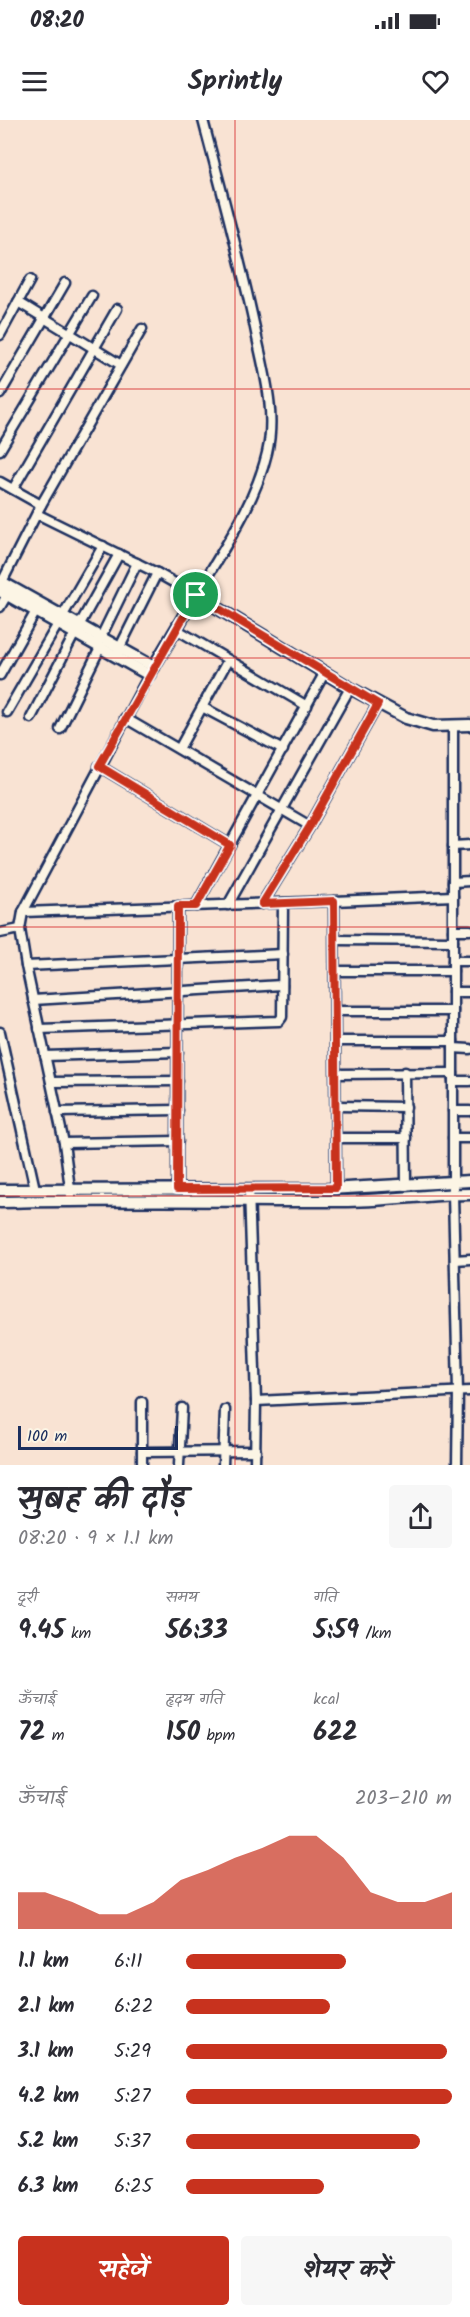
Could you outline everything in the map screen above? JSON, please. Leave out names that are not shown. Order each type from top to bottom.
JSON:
[{"type":"street","points":[[71,1194],[64,1143],[26,966],[20,929],[23,912],[125,718],[235,528],[253,492],[267,453],[270,401],[239,256],[203,120]]},
{"type":"street","points":[[0,335],[30,280]]},
{"type":"street","points":[[0,394],[65,283]]},
{"type":"street","points":[[1,446],[92,296]]},
{"type":"street","points":[[18,302],[122,365]]},
{"type":"street","points":[[13,489],[117,309]]},
{"type":"street","points":[[0,607],[2,587],[41,505],[142,329]]},
{"type":"street","points":[[0,482],[41,505]]},
{"type":"street","points":[[37,514],[157,573],[378,704],[418,722],[433,726],[470,725]]},
{"type":"street","points":[[7,712],[103,546]]},
{"type":"street","points":[[31,718],[119,554]]},
{"type":"street","points":[[60,729],[137,563]]},
{"type":"street","points":[[117,652],[157,573]]},
{"type":"street","points":[[2,587],[36,611],[59,620]]},
{"type":"street","points":[[2,587],[99,644],[151,671]]},
{"type":"street","points":[[0,675],[36,611]]},
{"type":"street","points":[[176,630],[307,706]]},
{"type":"street","points":[[179,749],[228,660]]},
{"type":"street","points":[[196,906],[325,672]]},
{"type":"street","points":[[228,905],[350,688]]},
{"type":"street","points":[[262,904],[310,826],[378,704]]},
{"type":"street","points":[[202,707],[283,750]]},
{"type":"street","points":[[125,718],[310,826]]},
{"type":"street","points":[[453,726],[453,1194],[458,1392],[457,1465]]},
{"type":"street","points":[[99,766],[230,845]]},
{"type":"street","points":[[453,846],[470,845]]},
{"type":"street","points":[[453,882],[470,881]]},
{"type":"street","points":[[23,912],[453,896]]},
{"type":"street","points":[[334,901],[338,1138],[336,1188]]},
{"type":"street","points":[[39,1029],[279,1021],[282,1017],[283,903]]},
{"type":"street","points":[[177,1189],[178,906]]},
{"type":"street","points":[[0,933],[20,929]]},
{"type":"street","points":[[453,930],[470,930]]},
{"type":"street","points":[[335,940],[453,941]]},
{"type":"street","points":[[26,966],[283,954]]},
{"type":"street","points":[[453,961],[470,961]]},
{"type":"street","points":[[335,971],[453,971]]},
{"type":"street","points":[[33,1000],[282,986]]},
{"type":"street","points":[[453,992],[470,992]]},
{"type":"street","points":[[336,1011],[453,1011]]},
{"type":"street","points":[[0,1032],[35,1189]]},
{"type":"street","points":[[336,1041],[453,1045],[470,1049]]},
{"type":"street","points":[[45,1056],[178,1052]]},
{"type":"street","points":[[337,1074],[405,1072],[470,1081]]},
{"type":"street","points":[[405,1072],[406,1185]]},
{"type":"street","points":[[51,1082],[178,1081]]},
{"type":"street","points":[[337,1106],[406,1107]]},
{"type":"street","points":[[57,1112],[178,1110]]},
{"type":"street","points":[[453,1111],[470,1111]]},
{"type":"street","points":[[453,1137],[470,1138]]},
{"type":"street","points":[[338,1138],[406,1138]]},
{"type":"street","points":[[64,1143],[178,1141]]},
{"type":"street","points":[[0,1192],[249,1194],[470,1181]]},
{"type":"street","points":[[0,1192],[35,1189],[71,1194],[177,1189],[345,1201],[470,1194]]},
{"type":"street","points":[[249,1194],[256,1401],[255,1465]]},
{"type":"street","points":[[455,1260],[470,1259]]},
{"type":"street","points":[[256,1401],[470,1390]]},
{"type":"street","points":[[141,1465],[142,1402]]},
{"type":"street","points":[[179,1465],[182,1408]]},
{"type":"street","points":[[223,1465],[225,1410]]},
{"type":"street","points":[[142,1452],[256,1450]]},
{"type":"route","points":[[196,595],[378,704],[310,826],[262,904],[334,901],[338,1138],[336,1188],[177,1189],[178,906],[196,906],[230,845],[99,766],[196,595]]}]
